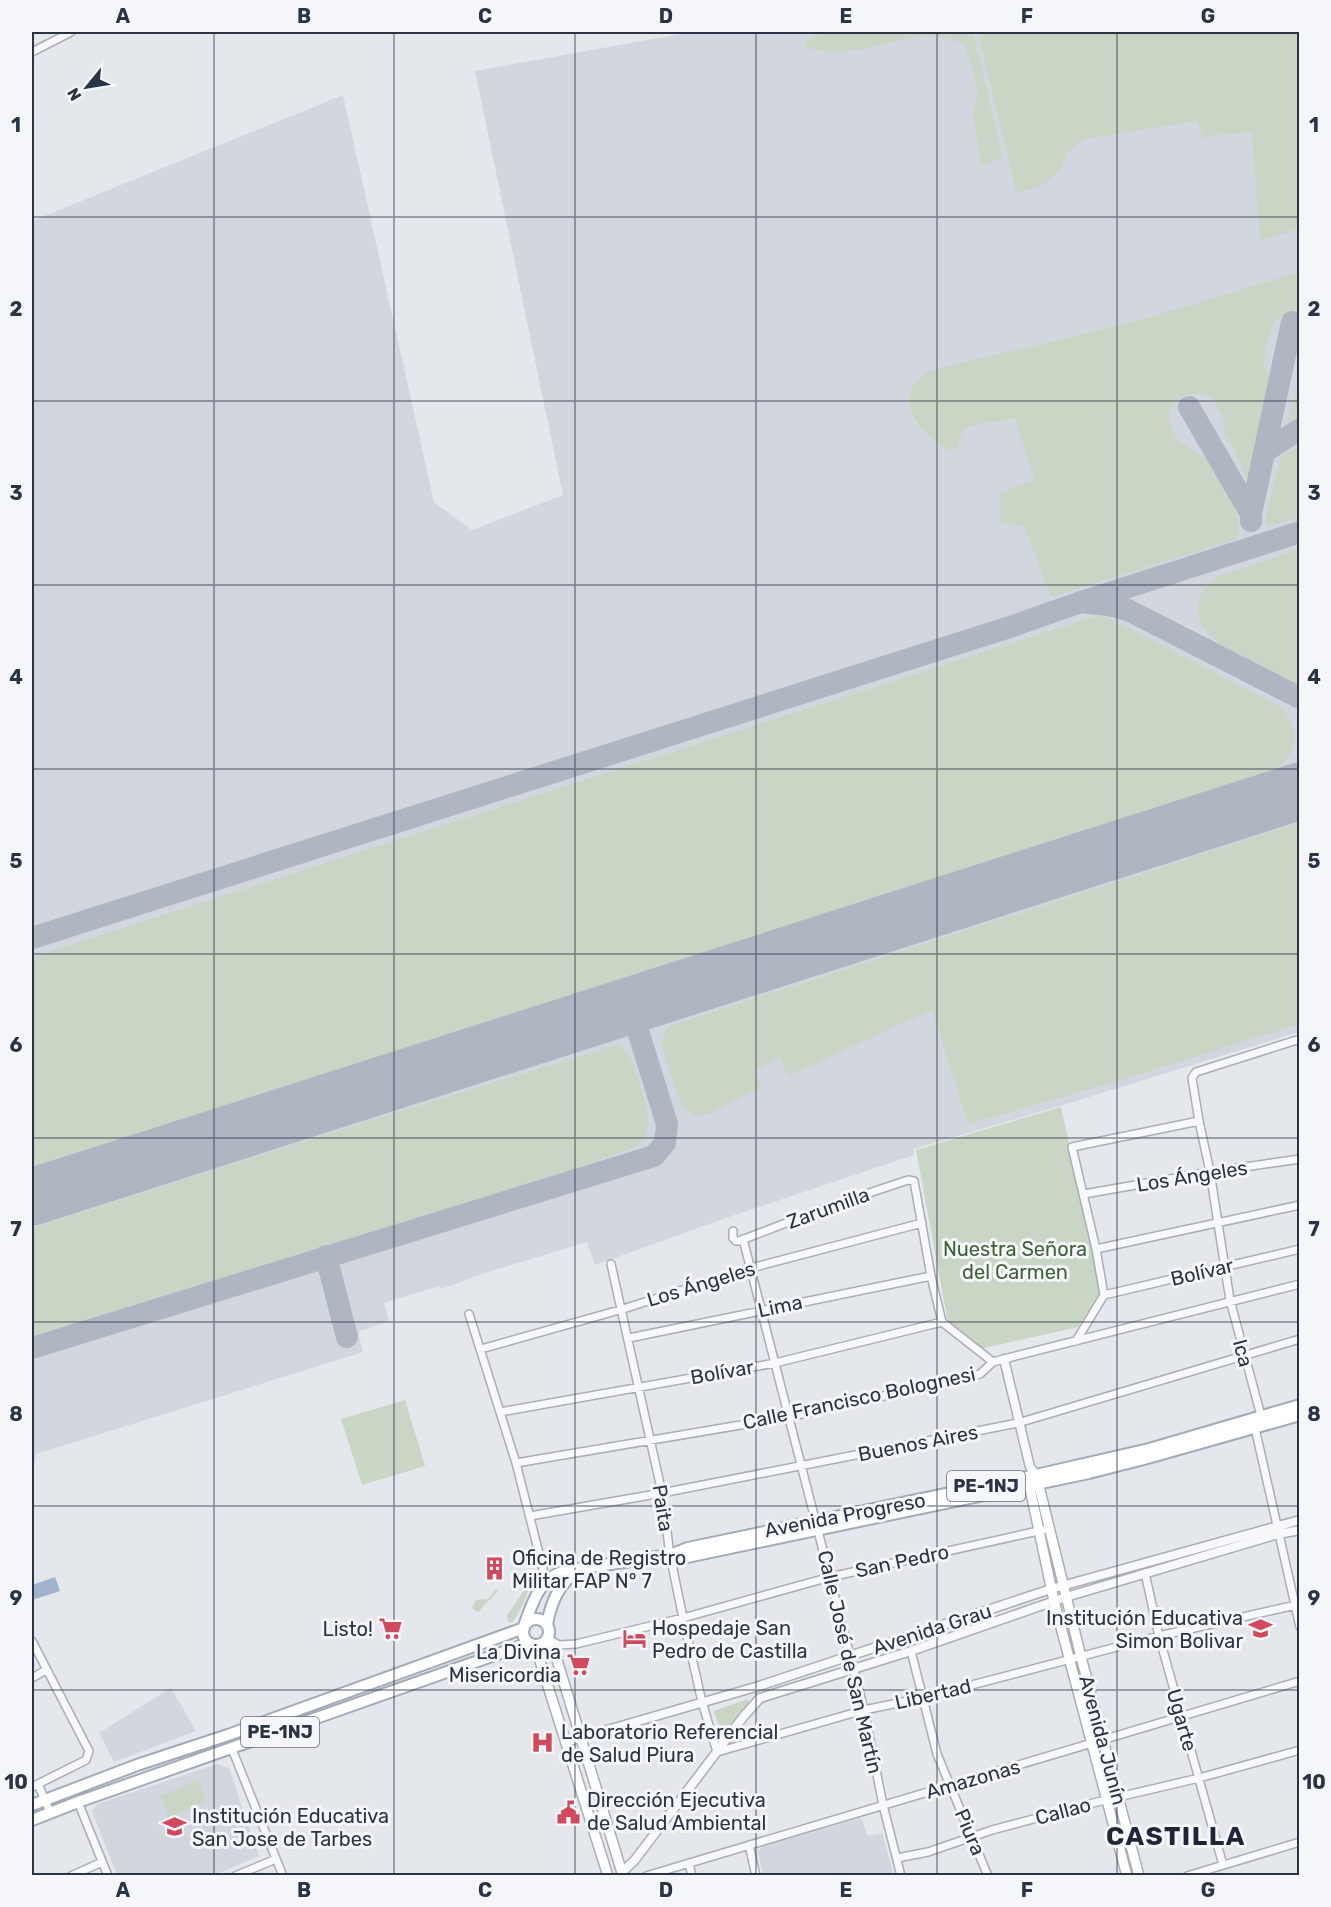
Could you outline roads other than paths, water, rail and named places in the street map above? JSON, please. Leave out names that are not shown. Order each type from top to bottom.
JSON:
[{"type":"main road","name":"Avenida Progreso","points":[[546,1581],[554,1575],[582,1567],[670,1555],[687,1557],[817,1525],[1032,1478],[1149,1449],[1299,1405]]},
{"type":"main road","name":"Avenida Progreso","points":[[1032,1478],[1144,1460],[1299,1415]]},
{"type":"main road","name":"Avenida Junín","points":[[1032,1478],[1049,1528],[1103,1741],[1127,1875]]},
{"type":"main road","name":"Avenida Junín","points":[[1032,1478],[1038,1531],[1051,1589],[1092,1744],[1139,1875]]},
{"type":"main road","points":[[582,1567],[562,1583],[554,1597],[549,1611],[548,1640],[554,1650],[622,1874]]},
{"type":"main road","points":[[546,1581],[537,1591],[524,1627],[524,1638],[531,1644],[540,1661],[608,1875]]},
{"type":"main road","name":"PE-1NJ","points":[[32,1805],[478,1645],[524,1627],[530,1621],[538,1619],[548,1625]]},
{"type":"main road","name":"PE-1NJ","points":[[32,1820],[428,1679],[531,1644],[541,1645],[548,1640]]},
{"type":"main road","points":[[478,1645],[483,1660]]},
{"type":"main road","points":[[423,1665],[428,1679]]},
{"type":"street","points":[[32,52],[71,32]]},
{"type":"street","name":"Ica","points":[[1261,1416],[1230,1300],[1192,1074],[1299,1039]]},
{"type":"street","points":[[1076,1341],[1104,1295],[1073,1145],[1199,1121]]},
{"type":"street","name":"Los Ángeles","points":[[1084,1194],[1299,1159]]},
{"type":"street","name":"Zarumilla","points":[[743,1239],[908,1180],[914,1181],[922,1223]]},
{"type":"street","points":[[1096,1249],[1299,1205]]},
{"type":"street","points":[[922,1223],[942,1322],[993,1362]]},
{"type":"street","name":"Los Ángeles","points":[[481,1349],[623,1309],[751,1268],[922,1223]]},
{"type":"street","points":[[733,1231],[735,1240],[743,1239]]},
{"type":"street","name":"Calle José de San Martín","points":[[743,1239],[854,1670],[883,1805],[902,1875]]},
{"type":"street","name":"Bolívar","points":[[1104,1295],[1299,1249]]},
{"type":"street","name":"Paita","points":[[611,1264],[623,1309],[662,1493],[670,1555],[682,1618],[702,1702],[717,1752]]},
{"type":"street","name":"Lima","points":[[629,1338],[931,1276]]},
{"type":"street","name":"Calle Francisco Bolognesi","points":[[516,1463],[789,1417],[968,1377],[980,1374],[993,1362],[1299,1284]]},
{"type":"street","points":[[469,1314],[516,1463],[546,1581]]},
{"type":"street","name":"Bolívar","points":[[500,1412],[775,1363],[942,1322]]},
{"type":"street","name":"Buenos Aires","points":[[530,1516],[662,1493],[1018,1423],[1299,1339]]},
{"type":"street","name":"Avenida Junín","points":[[1004,1359],[1032,1478]]},
{"type":"street","points":[[1261,1416],[1255,1428],[1277,1529],[1297,1605],[1299,1627]]},
{"type":"street","name":"Avenida Grau","points":[[717,1752],[760,1698],[854,1670],[1066,1597],[1145,1574],[1299,1520]]},
{"type":"street","name":"San Pedro","points":[[548,1640],[567,1646],[682,1618],[830,1577],[1049,1528]]},
{"type":"street","name":"Avenida Grau","points":[[566,1742],[759,1686],[1051,1589],[1277,1529],[1299,1530]]},
{"type":"street","name":"Ugarte","points":[[1145,1574],[1159,1636],[1223,1865]]},
{"type":"street","name":"Libertad","points":[[717,1752],[864,1710],[922,1698],[1159,1636],[1297,1605]]},
{"type":"street","points":[[32,1641],[89,1751],[86,1760],[35,1786],[45,1799],[50,1812]]},
{"type":"street","name":"Piura","points":[[911,1651],[938,1754],[988,1875]]},
{"type":"street","points":[[32,1678],[46,1670]]},
{"type":"street","name":"Amazonas","points":[[646,1875],[1299,1681]]},
{"type":"street","points":[[232,1749],[283,1875]]},
{"type":"street","name":"Callao","points":[[897,1858],[928,1852],[992,1830],[1199,1778],[1299,1750]]},
{"type":"street","points":[[622,1874],[717,1752]]},
{"type":"street","points":[[78,1802],[108,1875]]},
{"type":"street","points":[[1187,1875],[1299,1842]]},
{"type":"street","points":[[749,1845],[756,1875]]},
{"type":"street","points":[[235,1875],[276,1859]]},
{"type":"street","points":[[71,1875],[102,1862]]},
{"type":"street","points":[[689,1863],[692,1875]]},
{"type":"water","points":[[55,1577],[60,1591],[32,1600],[32,1585]]},
{"type":"place","name":"Oficina de Registro Militar FAP N° 7","points":[[494,1569]]},
{"type":"place","name":"Listo!","points":[[391,1629]]},
{"type":"place","name":"Institución Educativa Simon Bolivar","points":[[1261,1629]]},
{"type":"place","name":"Hospedaje San Pedro de Castilla","points":[[634,1639]]},
{"type":"place","name":"La Divina Misericordia","points":[[579,1664]]},
{"type":"place","name":"Laboratorio Referencial de Salud Piura","points":[[543,1743]]},
{"type":"place","name":"Dirección Ejecutiva de Salud Ambiental","points":[[569,1812]]},
{"type":"place","name":"Institución Educativa San Jose de Tarbes","points":[[174,1827]]},
{"type":"district","name":"CASTILLA","points":[[1176,1836]]},
{"type":"park label","name":"Nuestra Señora del Carmen","points":[[1015,1260]]}]
